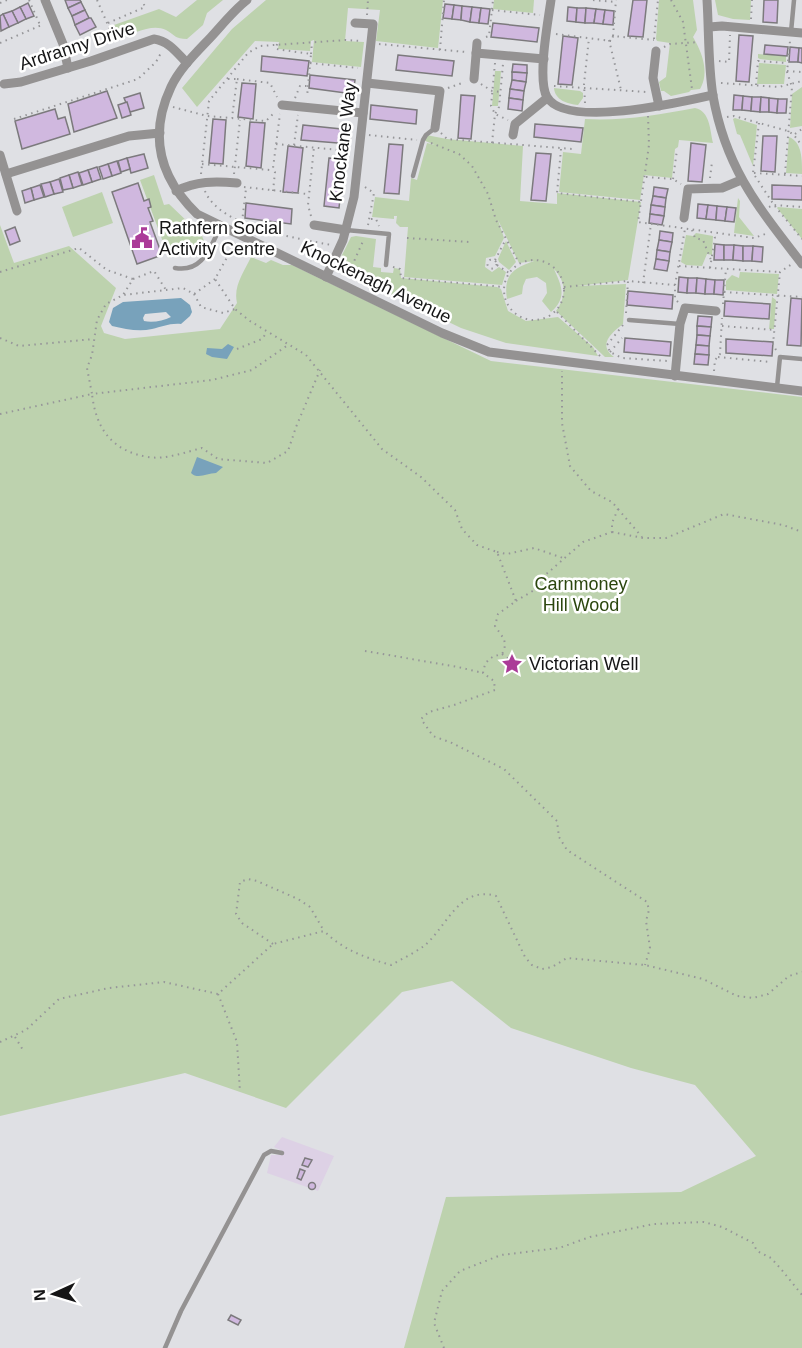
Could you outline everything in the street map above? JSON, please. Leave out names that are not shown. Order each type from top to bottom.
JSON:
[{"type":"street","points":[[45,0],[63,44],[68,68]]},
{"type":"street","name":"Knockenagh Avenue","points":[[247,0],[187,63],[171,86],[164,104],[159,133],[161,157],[176,192],[197,214],[442,333],[489,352],[802,391]]},
{"type":"street","points":[[551,0],[543,82],[548,98],[565,110],[608,112],[659,106],[713,95]]},
{"type":"street","points":[[707,0],[713,95],[718,118],[740,176],[761,211],[800,262]]},
{"type":"street","points":[[355,23],[366,23]]},
{"type":"street","name":"Knockane Way","points":[[326,277],[346,230],[354,197],[373,24],[366,23]]},
{"type":"street","points":[[709,27],[802,33]]},
{"type":"street","name":"Ardranny Drive","points":[[4,84],[21,82],[68,68],[154,39],[166,43]]},
{"type":"street","points":[[166,43],[187,63]]},
{"type":"street","points":[[474,79],[477,48],[500,55],[544,59]]},
{"type":"street","points":[[656,51],[653,78],[659,106]]},
{"type":"street","points":[[367,83],[440,91],[435,128]]},
{"type":"street","points":[[513,135],[515,124],[548,98]]},
{"type":"street","points":[[282,105],[363,113]]},
{"type":"street","points":[[6,174],[129,136],[159,133]]},
{"type":"street","points":[[0,155],[17,211]]},
{"type":"street","points":[[684,218],[688,189],[722,188],[740,176]]},
{"type":"street","points":[[176,192],[201,182],[214,180],[237,183]]},
{"type":"street","points":[[314,225],[346,230]]},
{"type":"street","points":[[675,376],[680,324],[685,308],[716,310]]},
{"type":"lane","points":[[791,32],[794,0]]},
{"type":"lane","points":[[412,176],[423,140],[435,128]]},
{"type":"lane","points":[[175,268],[185,270],[195,267],[202,261],[221,226]]},
{"type":"lane","points":[[346,230],[389,234],[386,265]]},
{"type":"lane","points":[[629,320],[680,324]]},
{"type":"lane","points":[[777,387],[780,360],[802,359]]},
{"type":"lane","points":[[165,1348],[181,1311],[264,1155],[268,1151],[282,1153]]},
{"type":"path","points":[[0,3],[7,0]]},
{"type":"path","points":[[28,0],[40,26]]},
{"type":"path","points":[[97,0],[120,52]]},
{"type":"path","points":[[107,23],[145,7],[143,0]]},
{"type":"path","points":[[366,23],[368,0]]},
{"type":"path","points":[[440,50],[444,0]]},
{"type":"path","points":[[489,36],[493,0]]},
{"type":"path","points":[[547,33],[612,41],[616,1],[593,0]]},
{"type":"path","points":[[613,36],[654,40],[658,0]]},
{"type":"path","points":[[671,0],[683,22],[694,99]]},
{"type":"path","points":[[750,28],[753,0]]},
{"type":"path","points":[[492,10],[549,16]]},
{"type":"path","points":[[0,43],[54,19]]},
{"type":"path","points":[[785,174],[791,85],[787,63],[791,32]]},
{"type":"path","points":[[710,61],[729,62],[730,35]]},
{"type":"path","points":[[584,112],[589,38]]},
{"type":"path","points":[[340,247],[249,226],[215,205],[208,197],[201,182],[209,101],[253,49],[277,44],[345,40],[440,50],[477,48]]},
{"type":"path","points":[[609,40],[621,90]]},
{"type":"path","points":[[300,86],[308,87],[312,42]]},
{"type":"path","points":[[14,119],[138,79],[156,62],[166,43]]},
{"type":"path","points":[[277,44],[276,50],[311,54]]},
{"type":"path","points":[[656,51],[670,44],[687,44]]},
{"type":"path","points":[[500,55],[491,106],[495,114],[515,124]]},
{"type":"path","points":[[492,143],[495,114],[499,107],[500,55]]},
{"type":"path","points":[[756,85],[758,61],[787,63]]},
{"type":"path","name":"Knockane Way","points":[[310,63],[353,68]]},
{"type":"path","points":[[787,71],[802,72]]},
{"type":"path","points":[[228,79],[270,83],[282,105],[273,168],[275,172],[273,191]]},
{"type":"path","points":[[232,118],[237,80]]},
{"type":"path","points":[[712,84],[779,87],[802,81]]},
{"type":"path","points":[[543,82],[554,86],[584,90],[656,93]]},
{"type":"path","points":[[492,91],[500,92]]},
{"type":"path","points":[[182,109],[207,116],[266,121],[282,105]]},
{"type":"path","points":[[294,145],[299,107]]},
{"type":"path","points":[[718,118],[734,116],[788,131],[802,146]]},
{"type":"path","points":[[235,166],[240,119]]},
{"type":"path","points":[[759,123],[753,173],[774,205],[802,239]]},
{"type":"path","points":[[435,128],[447,139],[573,149]]},
{"type":"path","points":[[794,135],[802,129]]},
{"type":"path","points":[[361,135],[423,140],[459,154],[472,166],[488,194],[496,220],[519,263]]},
{"type":"path","points":[[276,144],[359,152]]},
{"type":"path","points":[[304,240],[314,225],[308,205],[314,147]]},
{"type":"path","points":[[561,148],[557,193],[641,202]]},
{"type":"path","points":[[673,179],[677,150]]},
{"type":"path","points":[[709,190],[712,162]]},
{"type":"path","points":[[202,164],[270,170],[273,168]]},
{"type":"path","points":[[740,176],[753,173],[802,176]]},
{"type":"path","points":[[646,177],[673,179],[688,189]]},
{"type":"path","points":[[237,183],[246,188],[309,195]]},
{"type":"path","points":[[242,222],[246,188]]},
{"type":"path","points":[[761,211],[774,205],[802,207]]},
{"type":"path","points":[[684,218],[685,229],[675,299],[685,308]]},
{"type":"path","points":[[643,283],[651,224]]},
{"type":"path","points":[[692,230],[695,238],[703,240],[711,260]]},
{"type":"path","points":[[710,268],[715,238],[713,233]]},
{"type":"path","points":[[194,294],[215,279],[239,235]]},
{"type":"path","points":[[407,238],[470,242]]},
{"type":"path","points":[[506,238],[495,260],[497,265],[509,273]]},
{"type":"path","points":[[0,272],[79,248],[107,270],[133,279]]},
{"type":"path","points":[[495,260],[490,260],[488,266],[494,268],[497,265]]},
{"type":"path","points":[[531,260],[548,263],[556,269],[562,277],[564,287],[564,296],[556,311],[540,320],[521,318],[508,305],[504,296],[504,287],[509,273],[519,263],[531,260]]},
{"type":"path","points":[[679,266],[780,272],[800,262]]},
{"type":"path","points":[[386,265],[400,269],[401,278],[504,287]]},
{"type":"path","points":[[713,380],[715,360],[720,354],[726,269]]},
{"type":"path","points":[[123,295],[133,279],[154,271],[166,290]]},
{"type":"path","points":[[718,357],[780,360],[773,344],[780,272]]},
{"type":"path","points":[[215,279],[235,309],[267,332],[306,355],[382,449],[421,477],[455,510],[462,529],[477,545],[507,554],[534,548],[563,558]]},
{"type":"path","points":[[564,287],[628,281]]},
{"type":"path","points":[[235,309],[223,313],[201,307],[194,294],[183,288],[123,295],[106,304],[97,320],[92,355],[87,368],[94,409],[106,435],[116,446],[149,457],[167,456],[202,448],[218,459],[267,463],[288,451],[320,370]]},
{"type":"path","points":[[724,292],[802,297]]},
{"type":"path","points":[[556,311],[600,354],[606,367]]},
{"type":"path","points":[[722,326],[775,330]]},
{"type":"path","points":[[237,349],[262,339],[267,332]]},
{"type":"path","points":[[0,338],[19,346],[94,339]]},
{"type":"path","points":[[610,352],[622,338]]},
{"type":"path","points":[[0,414],[92,394],[212,380],[252,370],[288,345]]},
{"type":"path","points":[[563,362],[562,423],[570,466],[591,491],[612,502],[643,538]]},
{"type":"path","points":[[612,532],[612,524],[618,509]]},
{"type":"path","points":[[502,654],[506,646],[505,639],[495,626],[498,614],[536,589],[543,577],[583,542],[612,532],[643,538],[666,538],[724,514],[783,525],[802,532]]},
{"type":"path","points":[[497,552],[516,601]]},
{"type":"path","points":[[365,651],[483,673],[495,681],[495,690],[429,712],[421,719],[433,736],[452,742],[504,769],[557,821],[559,837],[567,850],[647,902],[650,910],[646,921],[650,948],[645,965]]},
{"type":"path","points":[[483,673],[484,663],[491,656],[502,654],[513,662]]},
{"type":"path","points":[[273,944],[242,923],[236,914],[240,882],[248,879],[257,881],[298,899],[310,907],[324,931],[337,943],[366,958],[392,965],[425,945],[457,907],[475,895],[486,893],[496,896],[525,957],[532,965],[542,969],[552,968],[567,958],[645,965],[703,980],[737,996],[753,998],[768,994],[789,976],[802,972]]},
{"type":"path","points":[[218,994],[273,944],[324,931]]},
{"type":"path","points":[[0,1042],[26,1030],[59,999],[110,988],[164,982],[218,994]]},
{"type":"path","points":[[218,994],[237,1042],[240,1092]]},
{"type":"path","points":[[14,1036],[23,1050]]},
{"type":"path","points":[[444,1348],[434,1323],[442,1291],[460,1271],[501,1255],[559,1248],[590,1237],[654,1224],[704,1222],[722,1227],[753,1244],[757,1251],[771,1258],[802,1294]]},
{"type":"shaded area","points":[[282,1137],[334,1156],[318,1191],[267,1173],[271,1155],[281,1155],[282,1151],[274,1147]]},
{"type":"green space","points":[[197,0],[223,0],[207,13],[203,25],[187,39],[177,37],[161,28],[143,30],[120,38],[114,25],[159,9],[176,17]]},
{"type":"green space","points":[[266,0],[443,0],[438,48],[376,41],[380,10],[348,8],[345,41],[364,42],[361,67],[312,62],[314,40],[311,41],[310,51],[278,49],[279,42],[255,41],[197,107],[182,88],[232,29]]},
{"type":"green space","points":[[494,0],[534,0],[533,13],[493,9]]},
{"type":"green space","points":[[659,0],[693,0],[697,30],[693,37],[705,69],[700,89],[671,96],[661,91],[659,82],[666,77],[670,43],[656,39]]},
{"type":"green space","points":[[715,0],[751,0],[750,20],[718,15]]},
{"type":"green space","points":[[758,54],[786,56],[786,62],[760,59]]},
{"type":"green space","points":[[759,63],[786,65],[784,84],[757,84]]},
{"type":"green space","points":[[495,71],[501,71],[498,106],[492,106]]},
{"type":"green space","points":[[802,87],[802,126],[790,128],[792,94]]},
{"type":"green space","points":[[554,88],[580,91],[583,93],[583,98],[578,105],[566,102],[557,96]]},
{"type":"green space","points":[[695,108],[704,113],[713,143],[679,140],[678,147],[675,149],[672,178],[644,175],[640,200],[559,192],[563,152],[581,154],[585,119],[627,118]]},
{"type":"green space","points":[[733,119],[757,125],[753,166],[740,135],[737,134]]},
{"type":"green space","points":[[426,135],[523,146],[520,201],[557,204],[557,193],[641,202],[628,280],[577,286],[626,284],[623,324],[610,336],[606,344],[609,353],[614,357],[605,357],[556,311],[562,300],[564,289],[554,269],[562,291],[560,301],[551,312],[542,301],[547,293],[546,283],[537,277],[526,279],[522,294],[507,299],[507,284],[512,273],[521,266],[534,261],[519,263],[498,220],[504,238],[495,256],[486,258],[485,267],[492,272],[499,267],[506,272],[502,285],[404,277],[408,227],[400,227],[396,223],[397,216],[394,216],[394,219],[372,217],[375,197],[409,201],[411,178],[417,180],[427,143],[435,145],[423,140]]},
{"type":"green space","points":[[789,137],[799,147],[802,174],[786,173]]},
{"type":"green space","points":[[154,175],[164,205],[169,204],[191,225],[200,230],[205,244],[169,258],[140,180]]},
{"type":"green space","points":[[102,192],[113,223],[73,237],[62,207]]},
{"type":"green space","points":[[738,198],[740,201],[739,217],[754,236],[734,233]]},
{"type":"green space","points":[[777,208],[802,209],[802,239]]},
{"type":"green space","name":"Carnmoney Hill Wood","points":[[0,225],[14,263],[69,246],[116,288],[101,326],[104,333],[125,339],[220,329],[237,303],[238,285],[251,257],[266,263],[271,260],[283,265],[292,265],[491,361],[802,397],[802,1348],[404,1348],[446,1197],[681,1192],[756,1156],[695,1085],[631,1068],[511,1028],[452,981],[402,992],[286,1108],[185,1073],[0,1116]]},
{"type":"green space","points":[[696,233],[713,236],[712,255],[707,254],[702,266],[686,265],[681,262],[686,235],[693,236]]},
{"type":"green space","points":[[351,237],[376,239],[373,267],[381,268],[381,272],[393,273],[394,268],[400,269],[401,278],[497,287],[501,289],[508,311],[526,321],[558,317],[593,347],[598,356],[506,343],[461,328],[343,271],[339,261]]},
{"type":"green space","points":[[506,241],[516,262],[509,270],[498,259]]},
{"type":"green space","points":[[740,272],[779,274],[777,294],[726,290],[726,281],[732,275],[739,278]]},
{"type":"green space","points":[[772,297],[776,300],[774,329],[769,329]]},
{"type":"water","points":[[181,298],[190,305],[192,312],[181,324],[142,330],[112,326],[109,322],[113,308],[123,302]],"holes":[[[166,312],[171,317],[154,322],[144,321],[143,318],[145,314]]]},
{"type":"water","points":[[228,344],[234,347],[227,359],[206,354],[207,348],[222,349]]},
{"type":"water","points":[[197,457],[223,467],[216,473],[194,475],[191,473]]},
{"type":"building","points":[[65,0],[80,0],[81,2],[68,8]]},
{"type":"building","points":[[633,0],[647,0],[643,37],[628,36]]},
{"type":"building","points":[[764,0],[778,0],[777,23],[763,22]]},
{"type":"building","points":[[81,2],[85,10],[72,16],[68,8]]},
{"type":"building","points":[[28,3],[34,16],[26,19],[20,7]]},
{"type":"building","points":[[445,4],[454,5],[452,19],[443,18]]},
{"type":"building","points":[[454,5],[462,6],[461,20],[452,19]]},
{"type":"building","points":[[462,6],[472,7],[470,22],[461,20]]},
{"type":"building","points":[[20,7],[26,19],[18,23],[12,11]]},
{"type":"building","points":[[472,7],[481,8],[479,23],[470,22]]},
{"type":"building","points":[[568,7],[577,8],[576,22],[567,21]]},
{"type":"building","points":[[481,8],[490,9],[488,24],[479,23]]},
{"type":"building","points":[[577,8],[586,8],[585,23],[576,22]]},
{"type":"building","points":[[586,8],[596,9],[594,23],[585,23]]},
{"type":"building","points":[[596,9],[605,10],[603,24],[594,23]]},
{"type":"building","points":[[85,10],[89,18],[75,25],[72,16]]},
{"type":"building","points":[[605,10],[614,11],[613,25],[603,24]]},
{"type":"building","points":[[12,11],[18,23],[9,27],[3,14]]},
{"type":"building","points":[[3,14],[9,27],[1,31],[0,16]]},
{"type":"building","points":[[89,18],[96,27],[80,35],[75,25]]},
{"type":"building","points":[[493,23],[539,28],[537,42],[491,37]]},
{"type":"building","points":[[739,35],[753,36],[749,82],[736,81]]},
{"type":"building","points":[[563,36],[578,38],[572,85],[558,84]]},
{"type":"building","points":[[765,45],[788,47],[787,56],[764,54]]},
{"type":"building","points":[[790,47],[799,48],[798,62],[789,62]]},
{"type":"building","points":[[799,48],[802,48],[802,63],[798,62]]},
{"type":"building","points":[[398,55],[454,61],[452,76],[396,70]]},
{"type":"building","points":[[262,56],[309,61],[307,76],[261,71]]},
{"type":"building","points":[[513,64],[527,65],[527,73],[512,72]]},
{"type":"building","points":[[512,72],[527,73],[526,82],[512,80]]},
{"type":"building","points":[[310,75],[355,80],[353,94],[309,88]]},
{"type":"building","points":[[512,80],[526,82],[524,91],[510,89]]},
{"type":"building","points":[[242,83],[256,84],[253,119],[238,117]]},
{"type":"building","points":[[510,89],[524,91],[523,100],[509,98]]},
{"type":"building","points":[[107,91],[117,118],[74,132],[68,104]]},
{"type":"building","points":[[140,93],[144,108],[130,112],[124,98]]},
{"type":"building","points":[[461,95],[475,96],[471,139],[458,138]]},
{"type":"building","points":[[734,95],[743,96],[742,110],[733,110]]},
{"type":"building","points":[[743,96],[752,97],[751,111],[742,110]]},
{"type":"building","points":[[752,97],[761,97],[760,112],[751,111]]},
{"type":"building","points":[[761,97],[769,98],[769,112],[760,112]]},
{"type":"building","points":[[509,98],[523,100],[522,111],[508,109]]},
{"type":"building","points":[[769,98],[778,99],[777,113],[769,112]]},
{"type":"building","points":[[778,99],[787,99],[786,113],[777,113]]},
{"type":"building","points":[[127,102],[131,115],[122,118],[118,105]]},
{"type":"building","points":[[371,105],[417,110],[416,124],[370,119]]},
{"type":"building","points":[[55,109],[58,119],[65,117],[70,134],[22,149],[15,121]]},
{"type":"building","points":[[213,119],[226,120],[223,164],[209,163]]},
{"type":"building","points":[[250,122],[265,123],[261,168],[246,166]]},
{"type":"building","points":[[535,124],[583,128],[581,142],[534,137]]},
{"type":"building","points":[[303,125],[351,130],[350,144],[301,140]]},
{"type":"building","points":[[763,136],[777,136],[775,172],[761,171]]},
{"type":"building","points":[[691,143],[706,145],[702,182],[688,181]]},
{"type":"building","points":[[389,144],[403,145],[399,194],[384,193]]},
{"type":"building","points":[[288,146],[303,148],[298,193],[283,192]]},
{"type":"building","points":[[536,153],[551,154],[546,201],[531,200]]},
{"type":"building","points":[[144,154],[148,168],[131,173],[127,158]]},
{"type":"building","points":[[127,158],[130,169],[121,172],[118,161]]},
{"type":"building","points":[[329,158],[344,160],[339,208],[324,206]]},
{"type":"building","points":[[117,161],[121,173],[112,176],[108,164]]},
{"type":"building","points":[[108,164],[112,176],[103,179],[99,167]]},
{"type":"building","points":[[97,167],[101,179],[92,182],[88,170]]},
{"type":"building","points":[[88,170],[92,182],[83,185],[79,173]]},
{"type":"building","points":[[78,172],[82,185],[73,188],[69,175]]},
{"type":"building","points":[[69,175],[73,188],[63,190],[60,178]]},
{"type":"building","points":[[59,179],[63,192],[54,194],[50,182]]},
{"type":"building","points":[[50,182],[54,194],[45,197],[41,184]]},
{"type":"building","name":"Rathfern Social Activity Centre","points":[[138,183],[144,201],[149,199],[151,207],[148,208],[153,221],[150,222],[162,255],[137,264],[112,192]]},
{"type":"building","points":[[40,185],[44,197],[34,200],[31,188]]},
{"type":"building","points":[[772,185],[802,186],[802,200],[772,199]]},
{"type":"building","points":[[654,187],[668,189],[666,198],[653,196]]},
{"type":"building","points":[[31,188],[34,200],[25,203],[22,191]]},
{"type":"building","points":[[653,196],[666,198],[665,207],[651,205]]},
{"type":"building","points":[[246,203],[292,209],[291,224],[245,218]]},
{"type":"building","points":[[698,204],[708,205],[706,219],[697,218]]},
{"type":"building","points":[[651,205],[665,207],[664,216],[650,214]]},
{"type":"building","points":[[708,205],[717,206],[716,220],[706,219]]},
{"type":"building","points":[[717,206],[727,207],[725,221],[716,220]]},
{"type":"building","points":[[727,207],[736,208],[734,222],[725,221]]},
{"type":"building","points":[[650,214],[664,216],[662,225],[649,223]]},
{"type":"building","points":[[15,227],[20,241],[10,245],[5,231]]},
{"type":"building","points":[[660,231],[673,233],[672,242],[659,240]]},
{"type":"building","points":[[659,240],[672,242],[670,252],[657,250]]},
{"type":"building","points":[[715,244],[724,245],[724,260],[714,260]]},
{"type":"building","points":[[724,245],[734,245],[733,260],[724,260]]},
{"type":"building","points":[[734,245],[743,246],[743,261],[733,260]]},
{"type":"building","points":[[743,246],[753,246],[752,261],[743,261]]},
{"type":"building","points":[[753,246],[763,247],[762,262],[752,261]]},
{"type":"building","points":[[657,250],[670,252],[669,261],[656,259]]},
{"type":"building","points":[[656,259],[669,261],[667,271],[654,269]]},
{"type":"building","points":[[679,277],[688,278],[687,293],[678,292]]},
{"type":"building","points":[[688,278],[697,278],[696,293],[687,293]]},
{"type":"building","points":[[697,278],[706,279],[705,294],[696,293]]},
{"type":"building","points":[[706,279],[715,280],[714,294],[705,294]]},
{"type":"building","points":[[715,280],[724,280],[723,295],[714,294]]},
{"type":"building","points":[[628,291],[673,295],[672,309],[627,305]]},
{"type":"building","points":[[791,298],[802,299],[801,346],[787,345]]},
{"type":"building","points":[[725,301],[770,304],[769,319],[724,316]]},
{"type":"building","points":[[698,316],[712,317],[711,327],[697,326]]},
{"type":"building","points":[[697,326],[711,327],[710,336],[697,335]]},
{"type":"building","points":[[697,335],[710,336],[709,346],[696,345]]},
{"type":"building","points":[[625,338],[671,342],[670,356],[624,352]]},
{"type":"building","points":[[726,339],[773,342],[772,356],[726,353]]},
{"type":"building","points":[[696,345],[709,346],[709,355],[695,354]]},
{"type":"building","points":[[695,354],[709,355],[708,365],[694,364]]},
{"type":"building","points":[[305,1158],[312,1160],[308,1167],[302,1165]]},
{"type":"building","points":[[300,1169],[305,1171],[301,1180],[297,1178]]},
{"type":"building","points":[[312,1182],[316,1186],[312,1190],[308,1186]]},
{"type":"building","points":[[231,1315],[241,1320],[238,1325],[228,1320]]},
{"type":"place","name":"Rathfern Social Activity Centre","points":[[142,238]]},
{"type":"place","name":"Victorian Well","points":[[512,664]]}]
